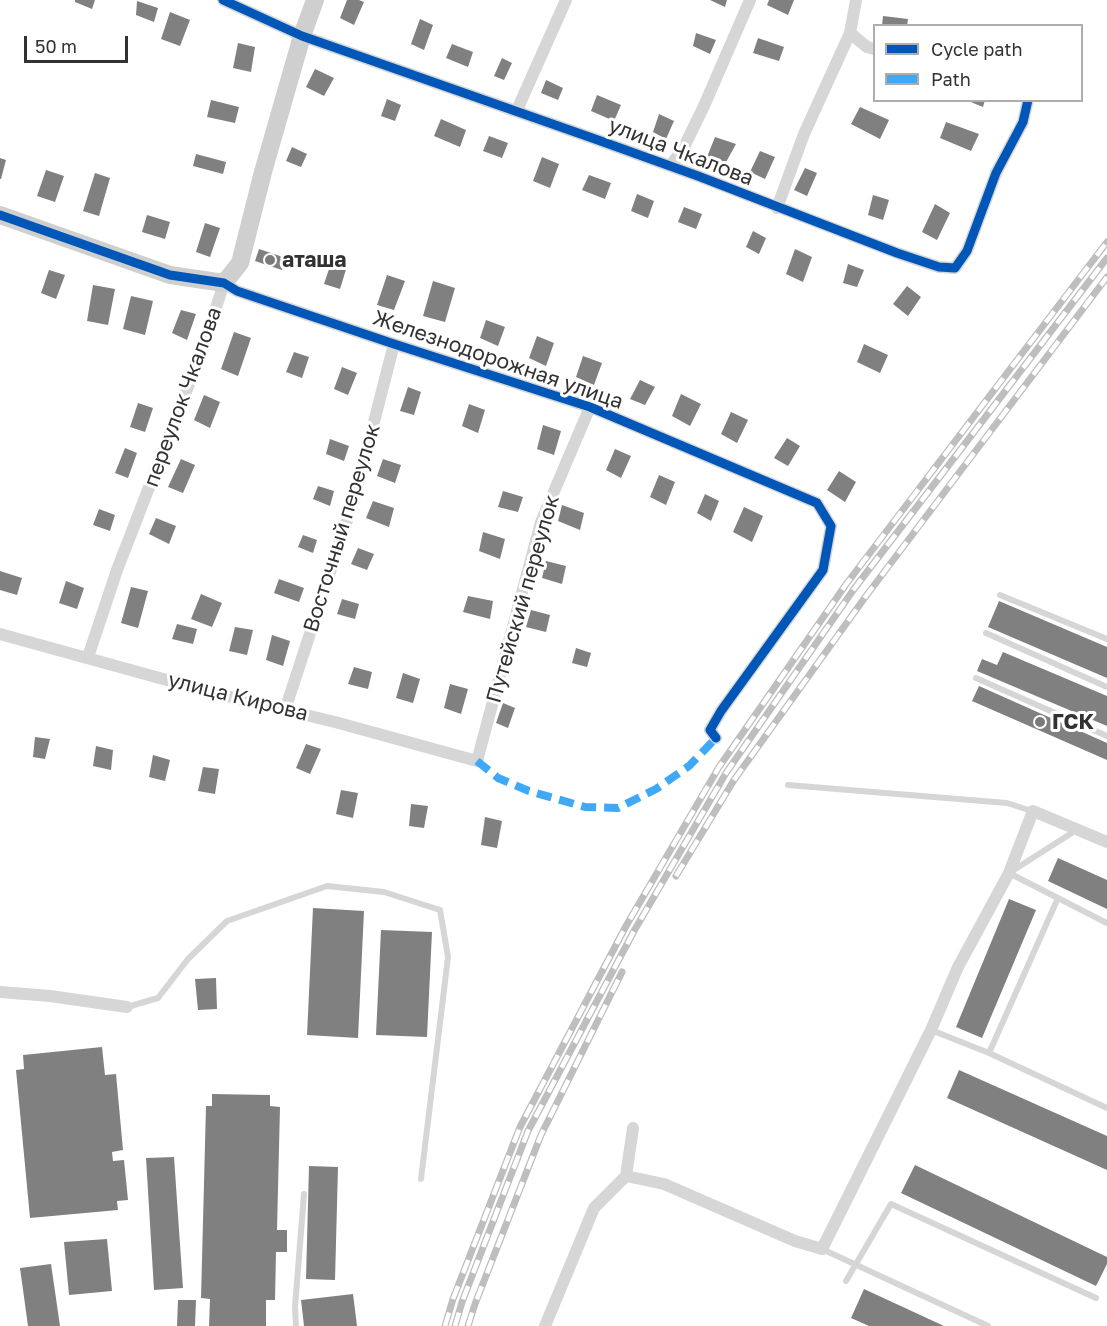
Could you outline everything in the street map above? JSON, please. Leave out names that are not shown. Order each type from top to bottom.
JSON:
[{"type":"street","name":"улица Чкалова","points":[[223,0],[302,36],[517,110],[939,267],[955,268],[967,251],[996,173],[1023,122],[1028,102]]},
{"type":"street","name":"переулок Чкалова","points":[[88,657],[117,570],[203,348],[224,283],[240,263],[263,172],[302,36],[315,0]]},
{"type":"street","points":[[517,110],[566,0]]},
{"type":"street","points":[[670,166],[683,149],[704,106],[750,0]]},
{"type":"street","points":[[777,208],[804,134],[850,33],[856,0]]},
{"type":"street","points":[[850,33],[867,47],[873,49]]},
{"type":"street","name":"Железнодорожная улица","points":[[0,215],[170,275],[224,283],[237,291],[590,407],[817,503],[831,526],[823,570],[721,711],[710,730],[716,738]]},
{"type":"street","name":"Восточный переулок","points":[[285,710],[355,496],[394,344]]},
{"type":"street","name":"Путейский переулок","points":[[477,760],[541,522],[590,407]]},
{"type":"street","name":"улица Кирова","points":[[0,634],[214,693],[477,760]]},
{"type":"street","points":[[626,1176],[664,1184],[795,1241],[822,1249],[931,1030],[958,967],[1009,873],[1033,811],[1107,842]]},
{"type":"street","points":[[0,992],[50,996],[127,1007]]},
{"type":"street","points":[[545,1326],[594,1208],[626,1176],[633,1128]]},
{"type":"lane","points":[[1000,594],[1107,639]]},
{"type":"lane","points":[[986,633],[1107,687]]},
{"type":"lane","points":[[976,678],[1107,736]]},
{"type":"lane","points":[[788,785],[1007,803],[1033,811]]},
{"type":"lane","points":[[1009,873],[1078,829]]},
{"type":"lane","points":[[1009,873],[1107,922]]},
{"type":"lane","points":[[127,1007],[158,998],[188,959],[227,921],[327,886],[384,892],[440,910],[448,957],[422,1179]]},
{"type":"lane","points":[[989,1053],[1058,898]]},
{"type":"lane","points":[[931,1030],[989,1053],[1107,1108]]},
{"type":"lane","points":[[296,1326],[295,1307],[304,1194]]},
{"type":"lane","points":[[846,1281],[891,1204],[1096,1298]]},
{"type":"lane","points":[[822,1249],[988,1326]]},
{"type":"building","points":[[75,0],[95,0],[92,9]]},
{"type":"building","points":[[347,0],[364,2],[354,25],[340,18]]},
{"type":"building","points":[[710,0],[727,0],[725,7]]},
{"type":"building","points":[[769,0],[794,0],[788,15],[767,5]]},
{"type":"building","points":[[137,1],[158,8],[154,22],[136,15]]},
{"type":"building","points":[[170,12],[190,20],[180,46],[161,39]]},
{"type":"building","points":[[883,16],[908,19],[907,24],[882,24]]},
{"type":"building","points":[[420,19],[433,25],[424,50],[411,44]]},
{"type":"building","points":[[696,33],[716,40],[710,54],[693,46]]},
{"type":"building","points":[[758,38],[784,47],[779,61],[753,53]]},
{"type":"building","points":[[238,43],[255,47],[251,72],[233,68]]},
{"type":"building","points":[[452,44],[473,52],[468,67],[446,58]]},
{"type":"building","points":[[502,58],[512,63],[504,80],[494,76]]},
{"type":"building","points":[[315,69],[334,78],[324,96],[306,87]]},
{"type":"building","points":[[546,80],[563,88],[558,100],[541,93]]},
{"type":"building","points":[[597,95],[621,105],[614,121],[591,111]]},
{"type":"building","points":[[387,99],[401,105],[395,121],[381,116]]},
{"type":"building","points":[[211,100],[239,107],[235,123],[207,117]]},
{"type":"building","points":[[971,102],[984,102],[983,107]]},
{"type":"building","points":[[860,107],[889,120],[880,139],[851,124]]},
{"type":"building","points":[[659,114],[674,121],[666,139],[653,132]]},
{"type":"building","points":[[441,119],[466,130],[460,147],[434,136]]},
{"type":"building","points":[[946,122],[979,134],[971,151],[940,138]]},
{"type":"building","points":[[489,136],[508,143],[502,158],[483,151]]},
{"type":"building","points":[[715,137],[736,144],[725,164],[707,157]]},
{"type":"building","points":[[292,147],[307,154],[301,167],[286,161]]},
{"type":"building","points":[[760,151],[775,157],[765,179],[750,172]]},
{"type":"building","points":[[196,154],[226,162],[223,174],[193,166]]},
{"type":"building","points":[[542,157],[559,164],[550,188],[533,181]]},
{"type":"building","points":[[0,158],[6,160],[1,179],[0,179]]},
{"type":"building","points":[[805,168],[817,173],[807,196],[794,190]]},
{"type":"building","points":[[46,170],[64,176],[55,202],[37,196]]},
{"type":"building","points":[[95,173],[110,178],[99,216],[83,211]]},
{"type":"building","points":[[589,175],[611,183],[605,199],[582,190]]},
{"type":"building","points":[[637,194],[654,201],[648,218],[631,211]]},
{"type":"building","points":[[873,195],[889,200],[883,220],[868,215]]},
{"type":"building","points":[[935,204],[950,213],[937,240],[922,232]]},
{"type":"building","points":[[684,207],[702,214],[696,229],[678,222]]},
{"type":"building","points":[[147,215],[170,222],[165,239],[142,232]]},
{"type":"building","points":[[205,223],[220,228],[210,257],[196,252]]},
{"type":"building","points":[[753,231],[766,238],[759,254],[746,247]]},
{"type":"building","name":"аташа","points":[[259,249],[286,258],[282,270],[255,261]]},
{"type":"building","points":[[795,249],[812,257],[803,282],[786,274]]},
{"type":"building","points":[[333,257],[348,263],[340,289],[324,284]]},
{"type":"building","points":[[848,264],[864,270],[857,287],[843,283]]},
{"type":"building","points":[[49,270],[65,275],[56,299],[41,293]]},
{"type":"building","points":[[387,275],[405,281],[394,310],[377,305]]},
{"type":"building","points":[[433,281],[455,288],[445,322],[423,316]]},
{"type":"building","points":[[93,285],[115,289],[108,325],[87,321]]},
{"type":"building","points":[[907,286],[921,297],[908,316],[893,304]]},
{"type":"building","points":[[131,296],[153,301],[145,335],[123,329]]},
{"type":"building","points":[[181,310],[196,314],[187,340],[172,333]]},
{"type":"building","points":[[486,320],[505,327],[498,346],[480,338]]},
{"type":"building","points":[[234,332],[251,338],[238,376],[221,369]]},
{"type":"building","points":[[537,336],[554,343],[546,366],[529,358]]},
{"type":"building","points":[[864,344],[888,355],[880,373],[857,362]]},
{"type":"building","points":[[294,352],[309,357],[302,378],[286,372]]},
{"type":"building","points":[[583,356],[602,363],[594,385],[576,377]]},
{"type":"building","points":[[342,367],[357,373],[348,395],[334,389]]},
{"type":"building","points":[[640,380],[655,387],[645,405],[630,399]]},
{"type":"building","points":[[408,387],[421,392],[414,415],[400,411]]},
{"type":"building","points":[[681,394],[701,404],[690,426],[672,416]]},
{"type":"building","points":[[204,395],[220,402],[210,428],[194,420]]},
{"type":"building","points":[[138,403],[153,408],[145,432],[130,427]]},
{"type":"building","points":[[469,404],[485,410],[478,433],[462,426]]},
{"type":"building","points":[[731,412],[748,420],[737,443],[721,434]]},
{"type":"building","points":[[543,425],[561,431],[554,455],[537,449]]},
{"type":"building","points":[[787,438],[800,446],[788,466],[774,458]]},
{"type":"building","points":[[330,439],[349,446],[344,461],[326,454]]},
{"type":"building","points":[[125,448],[137,453],[128,478],[115,473]]},
{"type":"building","points":[[615,449],[631,456],[621,478],[606,470]]},
{"type":"building","points":[[181,459],[195,465],[183,493],[168,487]]},
{"type":"building","points":[[383,459],[401,465],[395,483],[377,476]]},
{"type":"building","points":[[839,471],[856,482],[845,502],[827,490]]},
{"type":"building","points":[[659,475],[675,482],[666,505],[650,497]]},
{"type":"building","points":[[318,486],[334,491],[330,506],[313,499]]},
{"type":"building","points":[[503,491],[523,497],[518,512],[498,507]]},
{"type":"building","points":[[705,494],[719,501],[711,521],[697,513]]},
{"type":"building","points":[[373,501],[394,508],[389,527],[366,518]]},
{"type":"building","points":[[562,505],[584,513],[580,530],[558,521]]},
{"type":"building","points":[[744,507],[763,516],[752,542],[733,532]]},
{"type":"building","points":[[99,509],[115,515],[110,531],[93,525]]},
{"type":"building","points":[[156,518],[176,526],[169,544],[149,534]]},
{"type":"building","points":[[483,532],[505,539],[500,559],[479,551]]},
{"type":"building","points":[[303,535],[317,540],[313,553],[298,547]]},
{"type":"building","points":[[358,548],[374,554],[367,570],[351,564]]},
{"type":"building","points":[[546,561],[566,566],[562,584],[542,578]]},
{"type":"building","points":[[0,571],[22,578],[17,595],[0,590]]},
{"type":"building","points":[[279,579],[304,588],[299,602],[274,593]]},
{"type":"building","points":[[66,581],[84,588],[77,609],[59,603]]},
{"type":"building","points":[[131,587],[148,591],[138,628],[121,623]]},
{"type":"building","points":[[201,594],[222,603],[212,627],[191,619]]},
{"type":"building","points":[[468,596],[493,601],[490,619],[463,612]]},
{"type":"building","points":[[342,599],[359,604],[355,619],[337,614]]},
{"type":"building","points":[[999,601],[1107,647],[1107,678],[988,627]]},
{"type":"building","points":[[531,610],[550,615],[546,632],[526,627]]},
{"type":"building","points":[[177,624],[197,629],[193,644],[172,639]]},
{"type":"building","points":[[235,627],[253,630],[247,655],[229,651]]},
{"type":"building","points":[[272,635],[290,641],[283,666],[266,660]]},
{"type":"building","points":[[576,648],[591,653],[587,667],[572,663]]},
{"type":"building","points":[[1003,652],[1107,696],[1107,726],[977,671],[982,659],[997,665]]},
{"type":"building","points":[[354,667],[372,672],[368,689],[348,684]]},
{"type":"building","points":[[403,673],[420,679],[413,703],[396,698]]},
{"type":"building","points":[[450,684],[468,689],[461,714],[444,708]]},
{"type":"building","name":"ГСК","points":[[979,686],[1107,743],[1107,760],[972,701]]},
{"type":"building","points":[[503,703],[515,708],[508,728],[496,723]]},
{"type":"building","points":[[35,737],[50,739],[45,759],[33,757]]},
{"type":"building","points":[[306,744],[321,749],[310,774],[296,768]]},
{"type":"building","points":[[96,746],[113,750],[111,770],[93,766]]},
{"type":"building","points":[[153,755],[170,760],[165,781],[149,777]]},
{"type":"building","points":[[203,767],[219,769],[215,794],[198,791]]},
{"type":"building","points":[[341,790],[358,793],[353,818],[336,814]]},
{"type":"building","points":[[411,804],[428,806],[424,828],[409,826]]},
{"type":"building","points":[[485,817],[502,821],[497,848],[481,845]]},
{"type":"building","points":[[1058,858],[1107,880],[1107,909],[1048,881]]},
{"type":"building","points":[[1009,899],[1036,910],[982,1038],[956,1027]]},
{"type":"building","points":[[313,908],[364,911],[358,1038],[307,1035]]},
{"type":"building","points":[[381,930],[432,932],[427,1037],[376,1035]]},
{"type":"building","points":[[216,978],[217,1009],[198,1010],[195,979]]},
{"type":"building","points":[[102,1047],[105,1075],[116,1074],[123,1150],[112,1152],[113,1161],[124,1160],[128,1200],[117,1201],[118,1210],[30,1218],[16,1070],[24,1069],[23,1055]]},
{"type":"building","points":[[959,1070],[1107,1136],[1107,1170],[947,1098]]},
{"type":"building","points":[[212,1094],[270,1095],[270,1106],[280,1107],[277,1230],[287,1230],[287,1252],[276,1252],[275,1300],[266,1300],[266,1326],[209,1326],[210,1299],[201,1298],[206,1106],[212,1106]]},
{"type":"building","points":[[174,1157],[183,1288],[154,1290],[146,1158]]},
{"type":"building","points":[[915,1165],[1107,1257],[1107,1264],[1096,1286],[901,1193]]},
{"type":"building","points":[[309,1166],[338,1167],[335,1280],[306,1279]]},
{"type":"building","points":[[107,1239],[112,1291],[69,1295],[64,1242]]},
{"type":"building","points":[[51,1264],[60,1326],[28,1326],[20,1268]]},
{"type":"building","points":[[864,1289],[944,1326],[869,1326],[851,1318]]},
{"type":"building","points":[[353,1294],[357,1326],[304,1326],[301,1300]]},
{"type":"building","points":[[178,1300],[196,1300],[195,1326],[177,1326]]},
{"type":"railway","points":[[445,1326],[453,1299],[520,1127],[626,926],[719,767],[847,583],[1107,242]]},
{"type":"railway","points":[[455,1326],[462,1302],[528,1131],[634,931],[726,773],[854,589],[1107,258]]},
{"type":"railway","points":[[676,876],[734,780],[866,596],[1107,277]]},
{"type":"railway","points":[[468,1326],[541,1135],[622,972]]},
{"type":"marked path","points":[[477,761],[498,778],[529,791],[585,807],[618,808],[656,789],[689,766],[716,738]]},
{"type":"cycle path","points":[[223,0],[302,36],[698,176],[939,267],[955,268],[967,251],[996,173],[1023,122],[1028,102]]},
{"type":"cycle path","points":[[0,215],[170,275],[224,283],[237,291],[590,407],[817,503],[831,526],[823,570],[721,711],[710,730],[716,738]]},
{"type":"place","name":"аташа","points":[[270,260]]},
{"type":"place","name":"ГСК","points":[[1040,722]]}]
